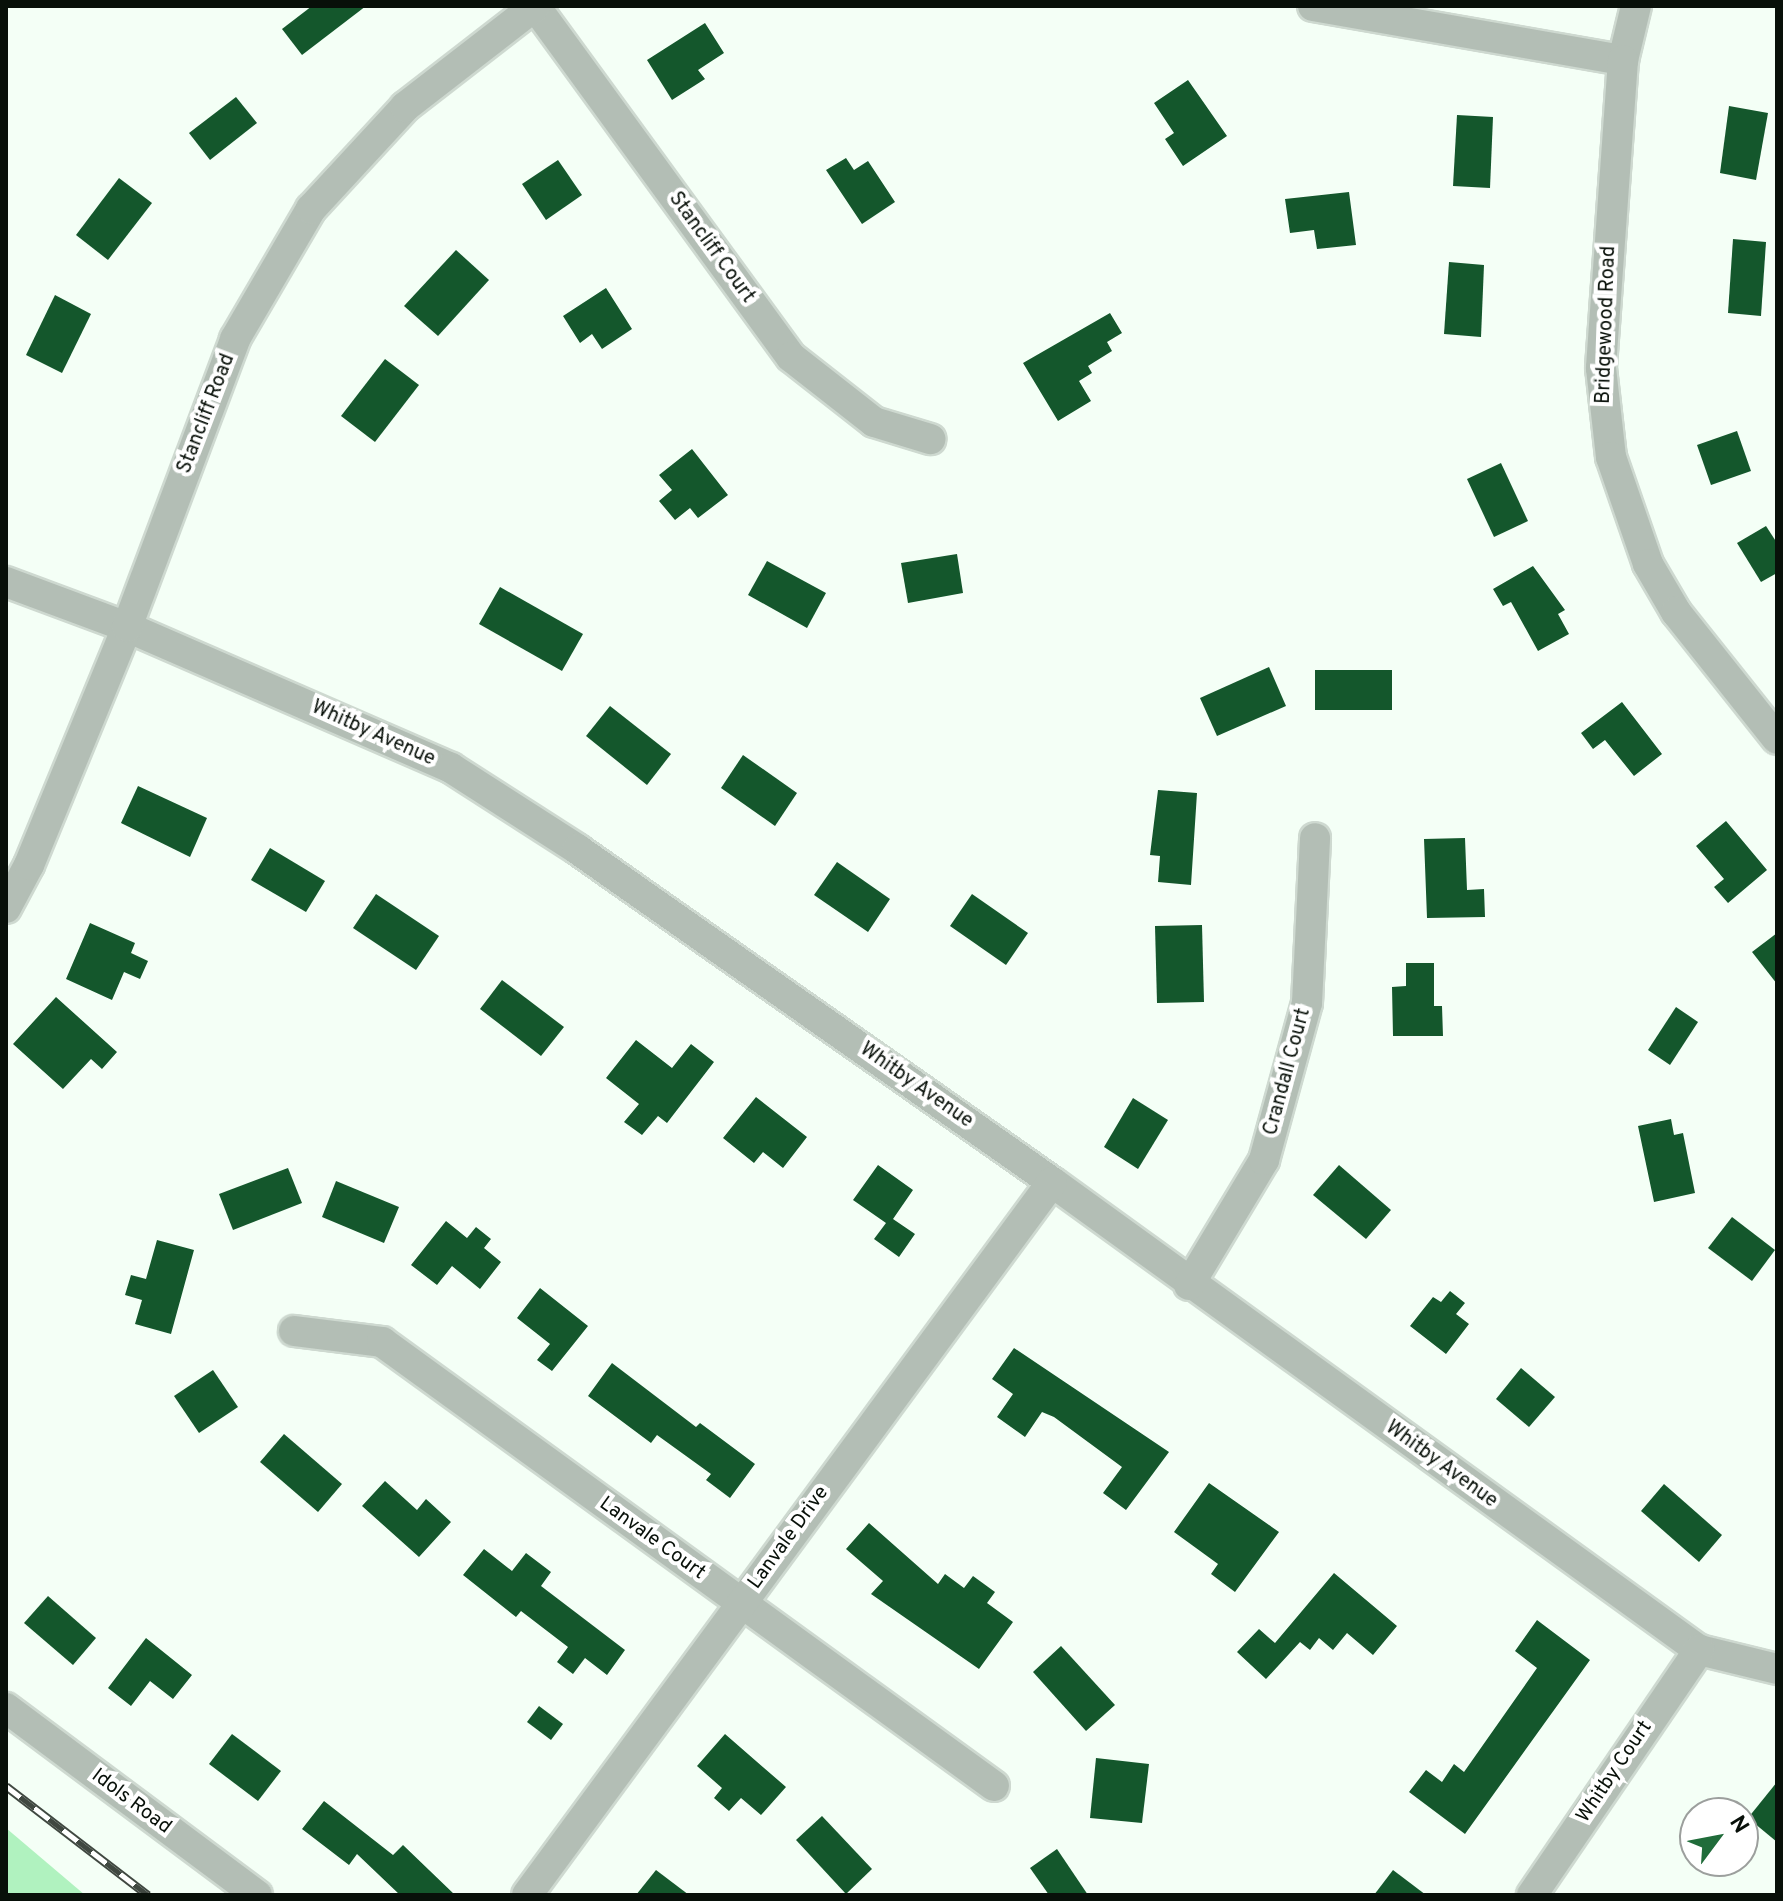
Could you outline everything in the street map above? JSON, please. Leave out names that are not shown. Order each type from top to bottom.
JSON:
[{"type":"street","name":"Stancliff Court","points":[[535,6],[791,357],[874,422],[930,439]]},
{"type":"street","name":"Stancliff Road","points":[[6,908],[29,865],[127,627],[235,339],[311,209],[405,107],[535,6]]},
{"type":"street","points":[[1313,6],[1623,60]]},
{"type":"street","name":"Bridgewood Road","points":[[1636,6],[1623,60],[1601,368],[1611,457],[1648,564],[1676,612],[1777,739]]},
{"type":"street","name":"Whitby Avenue","points":[[6,582],[127,627],[451,768],[577,849],[1052,1182],[1189,1285],[1699,1650],[1777,1669]]},
{"type":"street","name":"Crandall Court","points":[[1189,1285],[1264,1160],[1307,1003],[1315,838]]},
{"type":"street","name":"Lanvale Drive","points":[[527,1895],[1052,1182]]},
{"type":"street","name":"Lanvale Court","points":[[294,1331],[382,1342],[994,1786]]},
{"type":"street","name":"Whitby Court","points":[[1532,1895],[1699,1650]]},
{"type":"street","name":"Idols Road","points":[[6,1708],[244,1891]]},
{"type":"green space","points":[[6,1828],[85,1895],[6,1895]]},
{"type":"building","points":[[312,6],[366,6],[302,55],[282,29]]},
{"type":"building","points":[[705,23],[724,53],[698,70],[705,79],[672,100],[647,60]]},
{"type":"building","points":[[1188,80],[1227,136],[1183,166],[1165,139],[1174,133],[1154,103]]},
{"type":"building","points":[[236,97],[257,123],[210,160],[189,133]]},
{"type":"building","points":[[1729,106],[1768,113],[1756,180],[1720,173]]},
{"type":"building","points":[[1457,115],[1493,117],[1490,188],[1453,186]]},
{"type":"building","points":[[846,158],[854,170],[868,161],[895,202],[862,224],[826,170]]},
{"type":"building","points":[[558,160],[582,195],[546,220],[522,184]]},
{"type":"building","points":[[119,178],[152,203],[108,260],[76,235]]},
{"type":"building","points":[[1349,192],[1356,245],[1317,249],[1314,230],[1290,233],[1285,199]]},
{"type":"building","points":[[1733,239],[1766,242],[1761,316],[1728,313]]},
{"type":"building","points":[[456,250],[489,280],[438,336],[404,306]]},
{"type":"building","points":[[1449,262],[1484,265],[1481,337],[1444,334]]},
{"type":"building","points":[[606,288],[632,329],[602,349],[592,334],[580,343],[563,316]]},
{"type":"building","points":[[55,295],[91,314],[62,373],[26,355]]},
{"type":"building","points":[[1110,313],[1122,333],[1107,342],[1112,351],[1088,366],[1092,373],[1079,381],[1091,401],[1058,421],[1023,363]]},
{"type":"building","points":[[385,359],[419,385],[375,442],[341,416]]},
{"type":"building","points":[[1737,431],[1751,471],[1711,485],[1697,445]]},
{"type":"building","points":[[692,449],[728,495],[698,518],[690,508],[675,520],[659,501],[672,490],[659,475]]},
{"type":"building","points":[[1501,463],[1528,521],[1494,537],[1467,479]]},
{"type":"building","points":[[1766,526],[1777,543],[1777,573],[1761,582],[1737,543]]},
{"type":"building","points":[[957,554],[963,593],[908,603],[901,563]]},
{"type":"building","points":[[767,561],[826,593],[807,628],[748,595]]},
{"type":"building","points":[[1533,566],[1565,610],[1558,614],[1569,634],[1538,651],[1511,602],[1503,606],[1493,589]]},
{"type":"building","points":[[500,587],[583,634],[562,671],[479,624]]},
{"type":"building","points":[[1269,667],[1286,706],[1217,736],[1200,698]]},
{"type":"building","points":[[1315,670],[1392,670],[1392,710],[1315,710]]},
{"type":"building","points":[[1622,702],[1662,754],[1634,776],[1605,740],[1593,749],[1581,733]]},
{"type":"building","points":[[610,706],[671,754],[647,785],[586,736]]},
{"type":"building","points":[[743,755],[797,793],[775,826],[721,788]]},
{"type":"building","points":[[138,786],[207,818],[190,857],[121,823]]},
{"type":"building","points":[[1158,790],[1197,793],[1191,885],[1158,882],[1160,856],[1150,855]]},
{"type":"building","points":[[1726,821],[1767,870],[1728,903],[1714,887],[1724,879],[1696,846]]},
{"type":"building","points":[[1465,838],[1467,890],[1484,889],[1485,917],[1427,918],[1424,839]]},
{"type":"building","points":[[270,848],[325,881],[306,912],[251,880]]},
{"type":"building","points":[[837,862],[890,899],[868,932],[814,895]]},
{"type":"building","points":[[376,894],[439,936],[416,970],[353,928]]},
{"type":"building","points":[[972,894],[1028,933],[1006,965],[950,926]]},
{"type":"building","points":[[90,923],[135,943],[131,953],[148,961],[140,979],[124,972],[112,1000],[66,979]]},
{"type":"building","points":[[1202,925],[1204,1002],[1157,1003],[1155,926]]},
{"type":"building","points":[[1777,933],[1777,984],[1752,952]]},
{"type":"building","points":[[1406,963],[1434,963],[1434,1006],[1442,1006],[1443,1036],[1393,1036],[1392,987],[1406,986]]},
{"type":"building","points":[[502,980],[564,1027],[541,1056],[480,1009]]},
{"type":"building","points":[[56,997],[117,1052],[102,1069],[91,1059],[63,1089],[13,1044]]},
{"type":"building","points":[[1676,1007],[1698,1022],[1670,1065],[1648,1050]]},
{"type":"building","points":[[636,1040],[672,1068],[691,1044],[714,1062],[667,1123],[658,1116],[642,1135],[624,1122],[639,1104],[606,1078]]},
{"type":"building","points":[[756,1097],[807,1137],[783,1168],[763,1152],[754,1163],[723,1138]]},
{"type":"building","points":[[1133,1098],[1168,1120],[1138,1169],[1104,1147]]},
{"type":"building","points":[[1671,1119],[1674,1135],[1683,1133],[1695,1193],[1654,1202],[1638,1126]]},
{"type":"building","points":[[878,1165],[913,1190],[893,1219],[915,1234],[899,1257],[874,1239],[886,1223],[853,1200]]},
{"type":"building","points":[[1339,1165],[1391,1210],[1366,1239],[1313,1195]]},
{"type":"building","points":[[288,1168],[302,1203],[233,1230],[219,1194]]},
{"type":"building","points":[[336,1181],[399,1207],[384,1243],[322,1217]]},
{"type":"building","points":[[1732,1217],[1775,1250],[1752,1281],[1708,1248]]},
{"type":"building","points":[[446,1221],[467,1238],[476,1227],[491,1239],[484,1248],[501,1262],[480,1289],[452,1266],[437,1285],[411,1265]]},
{"type":"building","points":[[157,1240],[194,1250],[171,1334],[135,1324],[142,1300],[125,1295],[131,1275],[146,1279]]},
{"type":"building","points":[[540,1288],[588,1326],[552,1371],[537,1360],[550,1344],[517,1318]]},
{"type":"building","points":[[1450,1291],[1465,1303],[1456,1314],[1469,1324],[1446,1354],[1410,1326],[1433,1297],[1441,1302]]},
{"type":"building","points":[[1014,1348],[1169,1452],[1126,1510],[1103,1493],[1122,1467],[1054,1417],[1042,1412],[1025,1437],[997,1417],[1013,1394],[992,1379]]},
{"type":"building","points":[[612,1363],[696,1427],[700,1423],[755,1464],[730,1498],[706,1480],[711,1474],[657,1435],[651,1443],[588,1396]]},
{"type":"building","points":[[1521,1368],[1555,1397],[1529,1427],[1496,1399]]},
{"type":"building","points":[[213,1370],[238,1407],[199,1433],[174,1396]]},
{"type":"building","points":[[284,1434],[342,1484],[318,1512],[260,1462]]},
{"type":"building","points":[[385,1481],[417,1510],[426,1499],[451,1522],[419,1557],[362,1506]]},
{"type":"building","points":[[1209,1483],[1279,1532],[1235,1592],[1211,1574],[1218,1564],[1174,1532]]},
{"type":"building","points":[[1664,1484],[1722,1535],[1699,1562],[1641,1511]]},
{"type":"building","points":[[869,1523],[938,1584],[945,1574],[964,1588],[973,1576],[995,1592],[987,1603],[1013,1622],[979,1669],[871,1594],[883,1581],[846,1549]]},
{"type":"building","points":[[484,1549],[512,1571],[526,1553],[551,1572],[541,1586],[625,1650],[607,1675],[585,1658],[573,1674],[557,1662],[568,1647],[521,1611],[516,1617],[463,1575]]},
{"type":"building","points":[[1334,1573],[1397,1626],[1373,1655],[1347,1633],[1333,1650],[1319,1638],[1310,1650],[1300,1642],[1266,1679],[1237,1652],[1259,1629],[1275,1643]]},
{"type":"building","points":[[48,1596],[96,1638],[73,1665],[24,1623]]},
{"type":"building","points":[[1537,1620],[1590,1660],[1465,1834],[1409,1792],[1426,1770],[1442,1782],[1454,1764],[1464,1772],[1537,1668],[1515,1651]]},
{"type":"building","points":[[146,1638],[192,1675],[173,1699],[150,1681],[131,1706],[108,1688]]},
{"type":"building","points":[[1061,1646],[1115,1705],[1086,1731],[1033,1672]]},
{"type":"building","points":[[539,1706],[563,1724],[551,1740],[527,1722]]},
{"type":"building","points":[[232,1734],[281,1771],[258,1801],[209,1764]]},
{"type":"building","points":[[725,1734],[786,1787],[761,1815],[741,1798],[729,1811],[714,1798],[722,1788],[697,1766]]},
{"type":"building","points":[[1096,1758],[1149,1764],[1142,1823],[1090,1818]]},
{"type":"building","points":[[1777,1782],[1777,1842],[1759,1827],[1759,1804]]},
{"type":"building","points":[[324,1801],[393,1855],[403,1845],[455,1895],[400,1895],[357,1854],[349,1865],[302,1829]]},
{"type":"building","points":[[822,1816],[872,1869],[846,1894],[796,1840]]},
{"type":"building","points":[[1057,1849],[1088,1895],[1049,1895],[1030,1868]]},
{"type":"building","points":[[656,1870],[689,1895],[636,1895]]},
{"type":"building","points":[[1393,1870],[1426,1895],[1374,1895]]},
{"type":"railway","points":[[6,1786],[148,1895]]}]
